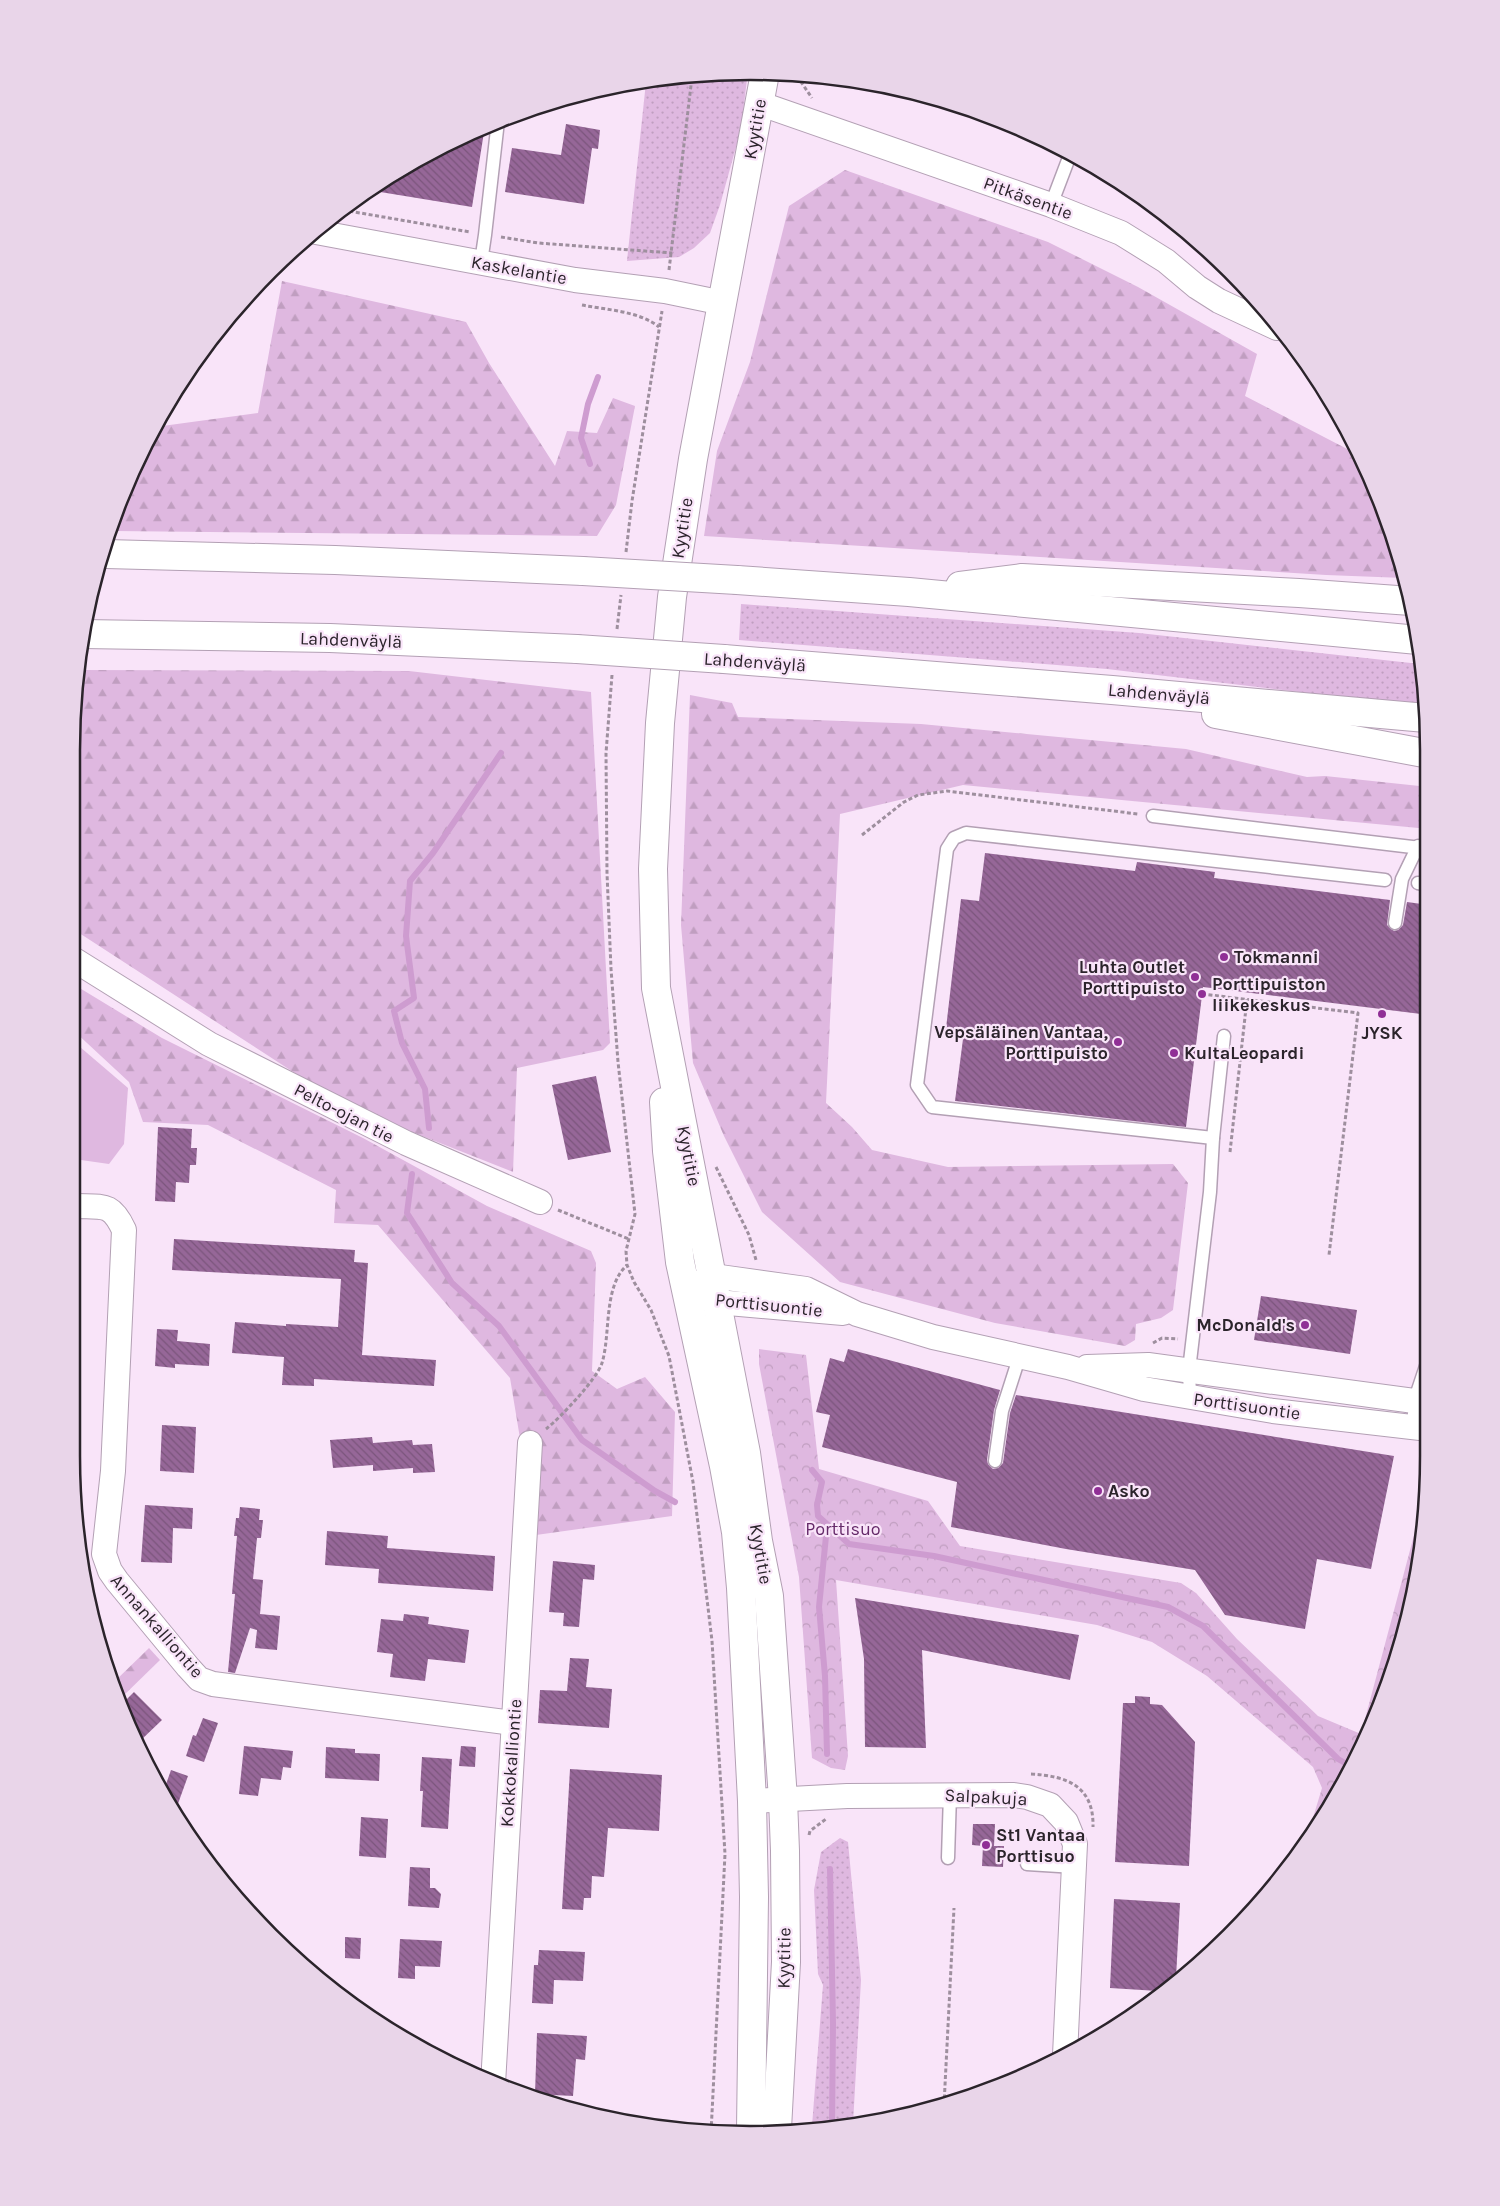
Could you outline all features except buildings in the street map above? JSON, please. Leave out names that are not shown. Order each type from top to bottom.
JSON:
[{"type":"main road","name":"Kyytitie","points":[[751,2126],[754,1906],[752,1801],[741,1588],[736,1532],[700,1351],[685,1290],[667,1152],[656,988],[653,869],[660,723],[671,607],[693,459],[764,80]]},
{"type":"main road","points":[[110,554],[335,560],[737,580],[909,592],[1410,639]]},
{"type":"main road","points":[[909,592],[1022,578],[1403,600]]},
{"type":"main road","name":"Lahdenväylä","points":[[91,634],[330,638],[577,649],[1112,690],[1419,717]]},
{"type":"main road","points":[[1112,690],[1253,722],[1420,752]]},
{"type":"main road","name":"Kyytitie","points":[[656,988],[746,1453],[758,1541],[769,1596],[783,1799],[786,1962],[777,2125]]},
{"type":"street","name":"Pitkäsentie","points":[[760,104],[1051,205],[1121,233],[1166,260],[1197,287],[1218,301],[1267,323]]},
{"type":"street","name":"Kaskelantie","points":[[323,233],[575,280],[665,291],[723,303]]},
{"type":"street","name":"Pelto-ojan tie","points":[[80,963],[209,1044],[406,1143],[540,1202]]},
{"type":"street","name":"Annankalliontie","points":[[80,1206],[106,1208],[118,1216],[124,1230],[113,1471],[104,1554],[110,1571],[117,1581],[188,1667],[199,1679],[213,1684],[513,1723]]},
{"type":"street","name":"Porttisuontie","points":[[685,1290],[806,1289],[857,1314],[1019,1358],[1068,1367],[1105,1380],[1190,1398],[1273,1411],[1420,1428]]},
{"type":"street","name":"Porttisuontie","points":[[1068,1367],[1148,1365],[1420,1402]]},
{"type":"street","name":"Kokkokalliontie","points":[[494,2075],[530,1442]]},
{"type":"street","name":"Salpakuja","points":[[752,1801],[950,1794],[1014,1795],[1050,1806],[1066,1822],[1075,1844],[1065,2047]]},
{"type":"lane","points":[[480,262],[486,235],[497,130]]},
{"type":"lane","points":[[1051,205],[1068,161]]},
{"type":"lane","points":[[1153,816],[1420,847]]},
{"type":"lane","points":[[1213,1138],[932,1106],[917,1085],[947,849],[954,838],[966,833],[1385,880]]},
{"type":"lane","points":[[1395,923],[1402,878],[1420,851]]},
{"type":"lane","points":[[1190,1398],[1189,1370],[1210,1192],[1213,1138],[1224,1036]]},
{"type":"lane","points":[[995,1461],[1002,1411],[1019,1358]]},
{"type":"lane","points":[[948,1858],[950,1794]]},
{"type":"lane","points":[[1027,1864],[1075,1867]]},
{"type":"path","points":[[351,211],[538,244],[672,253]]},
{"type":"path","points":[[862,835],[904,802],[918,795],[947,791],[1153,816]]},
{"type":"path","points":[[1202,994],[1358,1013],[1329,1255]]},
{"type":"path","points":[[725,1186],[749,1235],[754,1253]]},
{"type":"path","points":[[540,1202],[629,1239]]},
{"type":"path","points":[[634,1221],[626,1251],[627,1265],[634,1282],[651,1310],[669,1356],[693,1482],[712,1642],[724,1854],[711,2125]]},
{"type":"path","points":[[550,1426],[593,1380],[602,1364],[614,1282],[621,1270],[627,1265]]},
{"type":"path","points":[[944,2096],[954,1908]]},
{"type":"green space","points":[[747,80],[741,129],[720,205],[710,233],[694,248],[679,257],[627,261],[645,89],[706,81]]},
{"type":"green space","points":[[845,170],[1048,242],[1138,287],[1257,354],[1245,396],[1349,450],[1369,494],[1397,578],[1326,575],[704,536],[717,451],[750,362],[789,206]]},
{"type":"green space","points":[[282,281],[466,322],[489,363],[555,466],[567,431],[597,433],[613,398],[635,406],[616,505],[597,536],[117,531],[131,494],[164,426],[258,413]]},
{"type":"green space","points":[[741,604],[1139,633],[1414,663],[1419,706],[1107,669],[739,640]]},
{"type":"green space","points":[[85,670],[409,671],[591,692],[610,1043],[603,1050],[517,1068],[513,1172],[344,1105],[80,934],[80,750],[81,706]]},
{"type":"green space","points":[[690,695],[732,703],[738,717],[921,724],[1186,749],[1307,777],[1325,776],[1420,786],[1420,828],[963,785],[840,814],[826,1103],[852,1127],[872,1150],[948,1167],[1173,1164],[1188,1183],[1173,1310],[1161,1318],[1136,1324],[1135,1340],[1125,1346],[995,1323],[840,1282],[762,1212],[724,1136],[693,1063],[681,925]]},
{"type":"green space","points":[[80,988],[162,1038],[363,1138],[487,1206],[591,1251],[596,1263],[592,1371],[617,1389],[645,1377],[675,1412],[672,1516],[536,1535],[510,1378],[378,1225],[334,1223],[336,1190],[208,1125],[143,1122],[129,1082],[80,1036]]},
{"type":"green space","points":[[80,1047],[128,1088],[124,1144],[109,1164],[80,1160]]},
{"type":"green space","name":"Porttisuo","points":[[759,1349],[806,1355],[819,1469],[928,1501],[960,1546],[1181,1583],[1196,1593],[1237,1639],[1318,1716],[1359,1733],[1330,1791],[1313,1819],[1322,1788],[1313,1767],[1207,1676],[1152,1642],[1097,1625],[836,1580],[848,1756],[845,1770],[831,1768],[812,1758],[799,1577],[759,1364]]},
{"type":"green space","name":"Porttisuo","points":[[1416,1529],[1407,1587],[1397,1629],[1384,1671],[1364,1724]]},
{"type":"green space","points":[[149,1648],[160,1660],[125,1695],[118,1678]]},
{"type":"green space","points":[[840,1838],[848,1842],[861,1980],[853,2117],[812,2123],[823,1985],[818,1974],[814,1890],[821,1852]]},
{"type":"waterway","points":[[590,464],[581,438],[588,404],[598,377]]},
{"type":"waterway","points":[[429,1128],[425,1089],[402,1043],[394,1011],[414,998],[406,936],[410,881],[433,853],[501,753]]},
{"type":"waterway","points":[[412,1174],[407,1213],[452,1283],[499,1326],[582,1440],[655,1491],[675,1502]]},
{"type":"waterway","points":[[812,1470],[822,1482],[817,1505],[818,1516],[849,1544],[934,1556],[1168,1607],[1203,1626],[1338,1759],[1345,1763]]},
{"type":"waterway","points":[[827,1526],[819,1607],[825,1676],[827,1754]]},
{"type":"waterway","points":[[830,1869],[833,2024],[832,2121]]},
{"type":"place","name":"Tokmanni","points":[[1224,957]]},
{"type":"place","name":"Luhta Outlet Porttipuisto","points":[[1195,977]]},
{"type":"place","name":"Porttipuiston liikekeskus","points":[[1202,994]]},
{"type":"place","name":"JYSK","points":[[1382,1014]]},
{"type":"place","name":"Vepsäläinen Vantaa, Porttipuisto","points":[[1118,1042]]},
{"type":"place","name":"KultaLeopardi","points":[[1174,1053]]},
{"type":"place","name":"McDonald's","points":[[1305,1325]]},
{"type":"place","name":"Asko","points":[[1098,1491]]},
{"type":"place","name":"St1 Vantaa Porttisuo","points":[[986,1845]]}]
